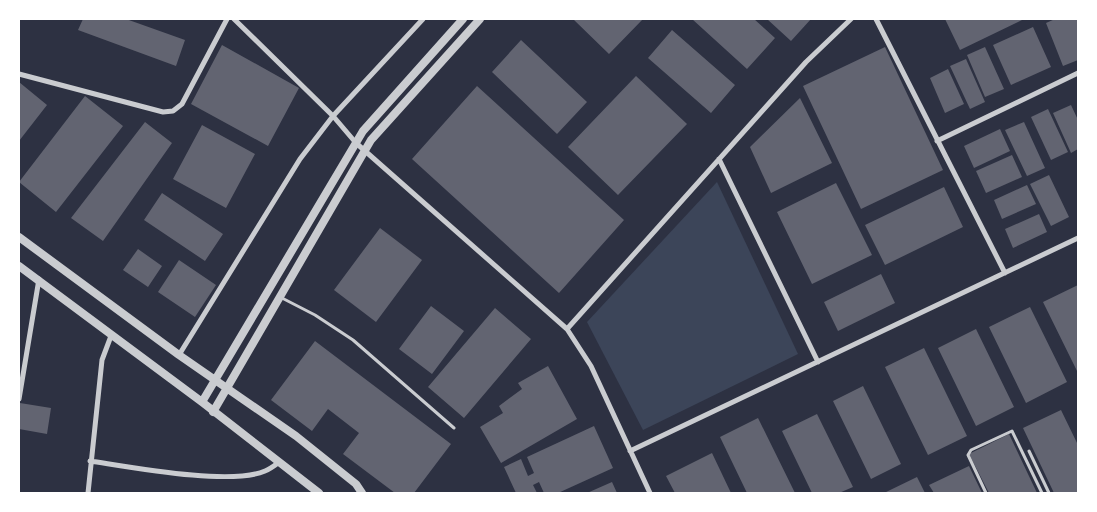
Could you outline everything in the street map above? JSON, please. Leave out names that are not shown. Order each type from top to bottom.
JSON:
[{"type":"street","points":[[19,74],[163,112],[173,111],[182,104],[227,19]]},
{"type":"street","points":[[234,19],[333,116],[356,143],[567,329],[592,366],[650,493]]},
{"type":"street","points":[[179,355],[300,159],[333,116],[423,19]]},
{"type":"street","points":[[202,402],[364,131],[463,19]]},
{"type":"street","points":[[213,412],[364,150],[480,19]]},
{"type":"street","points":[[567,329],[806,62],[851,19]]},
{"type":"street","points":[[876,19],[1005,273]]},
{"type":"street","points":[[937,141],[1078,73]]},
{"type":"street","points":[[720,159],[818,362]]},
{"type":"street","points":[[19,237],[179,355],[296,436],[356,484],[362,493]]},
{"type":"street","points":[[630,451],[1078,238]]},
{"type":"street","points":[[19,266],[202,402],[319,493]]},
{"type":"street","points":[[19,399],[38,279]]},
{"type":"street","points":[[88,493],[102,360],[111,336]]},
{"type":"street","points":[[90,461],[146,470],[218,476],[264,471],[278,463]]},
{"type":"lane","points":[[280,296],[339,330],[454,428]]},
{"type":"lane","points":[[986,493],[968,455],[971,450],[1012,431],[1042,493]]},
{"type":"lane","points":[[1029,451],[1049,493]]},
{"type":"shaded area","points":[[717,182],[798,354],[643,430],[587,322]]},
{"type":"building","points":[[83,19],[126,19],[185,40],[176,66],[78,30]]},
{"type":"building","points":[[573,19],[643,19],[609,54]]},
{"type":"building","points":[[692,19],[754,19],[775,38],[747,69]]},
{"type":"building","points":[[767,19],[811,19],[791,41]]},
{"type":"building","points":[[945,19],[1024,19],[960,50]]},
{"type":"building","points":[[1055,19],[1078,19],[1078,60],[1063,66],[1046,23]]},
{"type":"building","points":[[1033,27],[1051,67],[1011,85],[993,45]]},
{"type":"building","points":[[672,30],[735,85],[711,113],[648,58]]},
{"type":"building","points":[[521,40],[587,102],[557,134],[492,72]]},
{"type":"building","points":[[222,45],[299,88],[268,146],[191,104]]},
{"type":"building","points":[[885,47],[943,170],[861,209],[803,86]]},
{"type":"building","points":[[985,47],[1004,89],[985,97],[967,55]]},
{"type":"building","points":[[966,59],[985,102],[970,109],[950,66]]},
{"type":"building","points":[[948,69],[964,104],[945,113],[930,78]]},
{"type":"building","points":[[636,76],[687,124],[618,195],[568,147]]},
{"type":"building","points":[[19,82],[47,105],[19,141]]},
{"type":"building","points":[[477,86],[624,220],[559,293],[412,159]]},
{"type":"building","points":[[85,96],[123,126],[56,212],[19,182]]},
{"type":"building","points":[[800,98],[832,163],[771,193],[750,147]]},
{"type":"building","points":[[1071,105],[1078,120],[1078,149],[1071,153],[1053,113]]},
{"type":"building","points":[[1048,109],[1068,152],[1051,160],[1031,117]]},
{"type":"building","points":[[145,122],[172,143],[103,241],[71,218]]},
{"type":"building","points":[[1024,122],[1045,168],[1027,176],[1005,130]]},
{"type":"building","points":[[202,125],[255,154],[226,208],[173,179]]},
{"type":"building","points":[[1000,129],[1010,151],[974,168],[964,146]]},
{"type":"building","points":[[1012,155],[1022,177],[986,193],[976,171]]},
{"type":"building","points":[[1049,175],[1069,217],[1051,226],[1030,184]]},
{"type":"building","points":[[836,183],[872,255],[812,284],[777,212]]},
{"type":"building","points":[[1027,185],[1036,204],[1002,219],[994,200]]},
{"type":"building","points":[[944,187],[963,227],[885,265],[865,225]]},
{"type":"building","points":[[162,193],[223,234],[205,261],[144,220]]},
{"type":"building","points":[[1039,214],[1047,232],[1013,248],[1005,229]]},
{"type":"building","points":[[380,228],[422,260],[376,322],[334,290]]},
{"type":"building","points":[[138,249],[162,266],[148,287],[123,270]]},
{"type":"building","points":[[179,260],[216,285],[195,317],[158,292]]},
{"type":"building","points":[[881,274],[895,303],[838,331],[824,302]]},
{"type":"building","points":[[1078,285],[1078,373],[1043,302]]},
{"type":"building","points":[[431,306],[464,331],[432,374],[399,349]]},
{"type":"building","points":[[1030,307],[1067,382],[1026,403],[989,327]]},
{"type":"building","points":[[495,308],[531,339],[464,418],[428,387]]},
{"type":"building","points":[[976,329],[1014,407],[976,426],[938,348]]},
{"type":"building","points":[[315,341],[451,444],[414,493],[395,493],[343,454],[359,433],[328,409],[312,431],[271,400]]},
{"type":"building","points":[[924,348],[967,436],[928,455],[885,367]]},
{"type":"building","points":[[548,366],[577,419],[501,463],[480,427],[503,413],[499,406],[522,389],[518,383]]},
{"type":"building","points":[[863,386],[901,464],[871,479],[833,401]]},
{"type":"building","points":[[20,403],[51,408],[47,434],[19,429]]},
{"type":"building","points":[[1061,410],[1078,445],[1078,493],[1054,493],[1023,428]]},
{"type":"building","points":[[817,414],[853,487],[839,493],[812,493],[782,431]]},
{"type":"building","points":[[758,418],[795,493],[747,493],[720,437]]},
{"type":"building","points":[[594,426],[613,468],[558,493],[544,493],[539,482],[533,485],[537,493],[516,493],[504,467],[521,459],[528,476],[534,473],[527,457]]},
{"type":"building","points":[[1009,434],[1037,493],[989,493],[969,454]]},
{"type":"building","points":[[712,453],[731,493],[675,493],[666,476]]},
{"type":"building","points":[[969,466],[982,493],[934,493],[929,485]]},
{"type":"building","points":[[917,477],[925,493],[884,493]]},
{"type":"building","points":[[612,482],[617,493],[587,493]]}]
